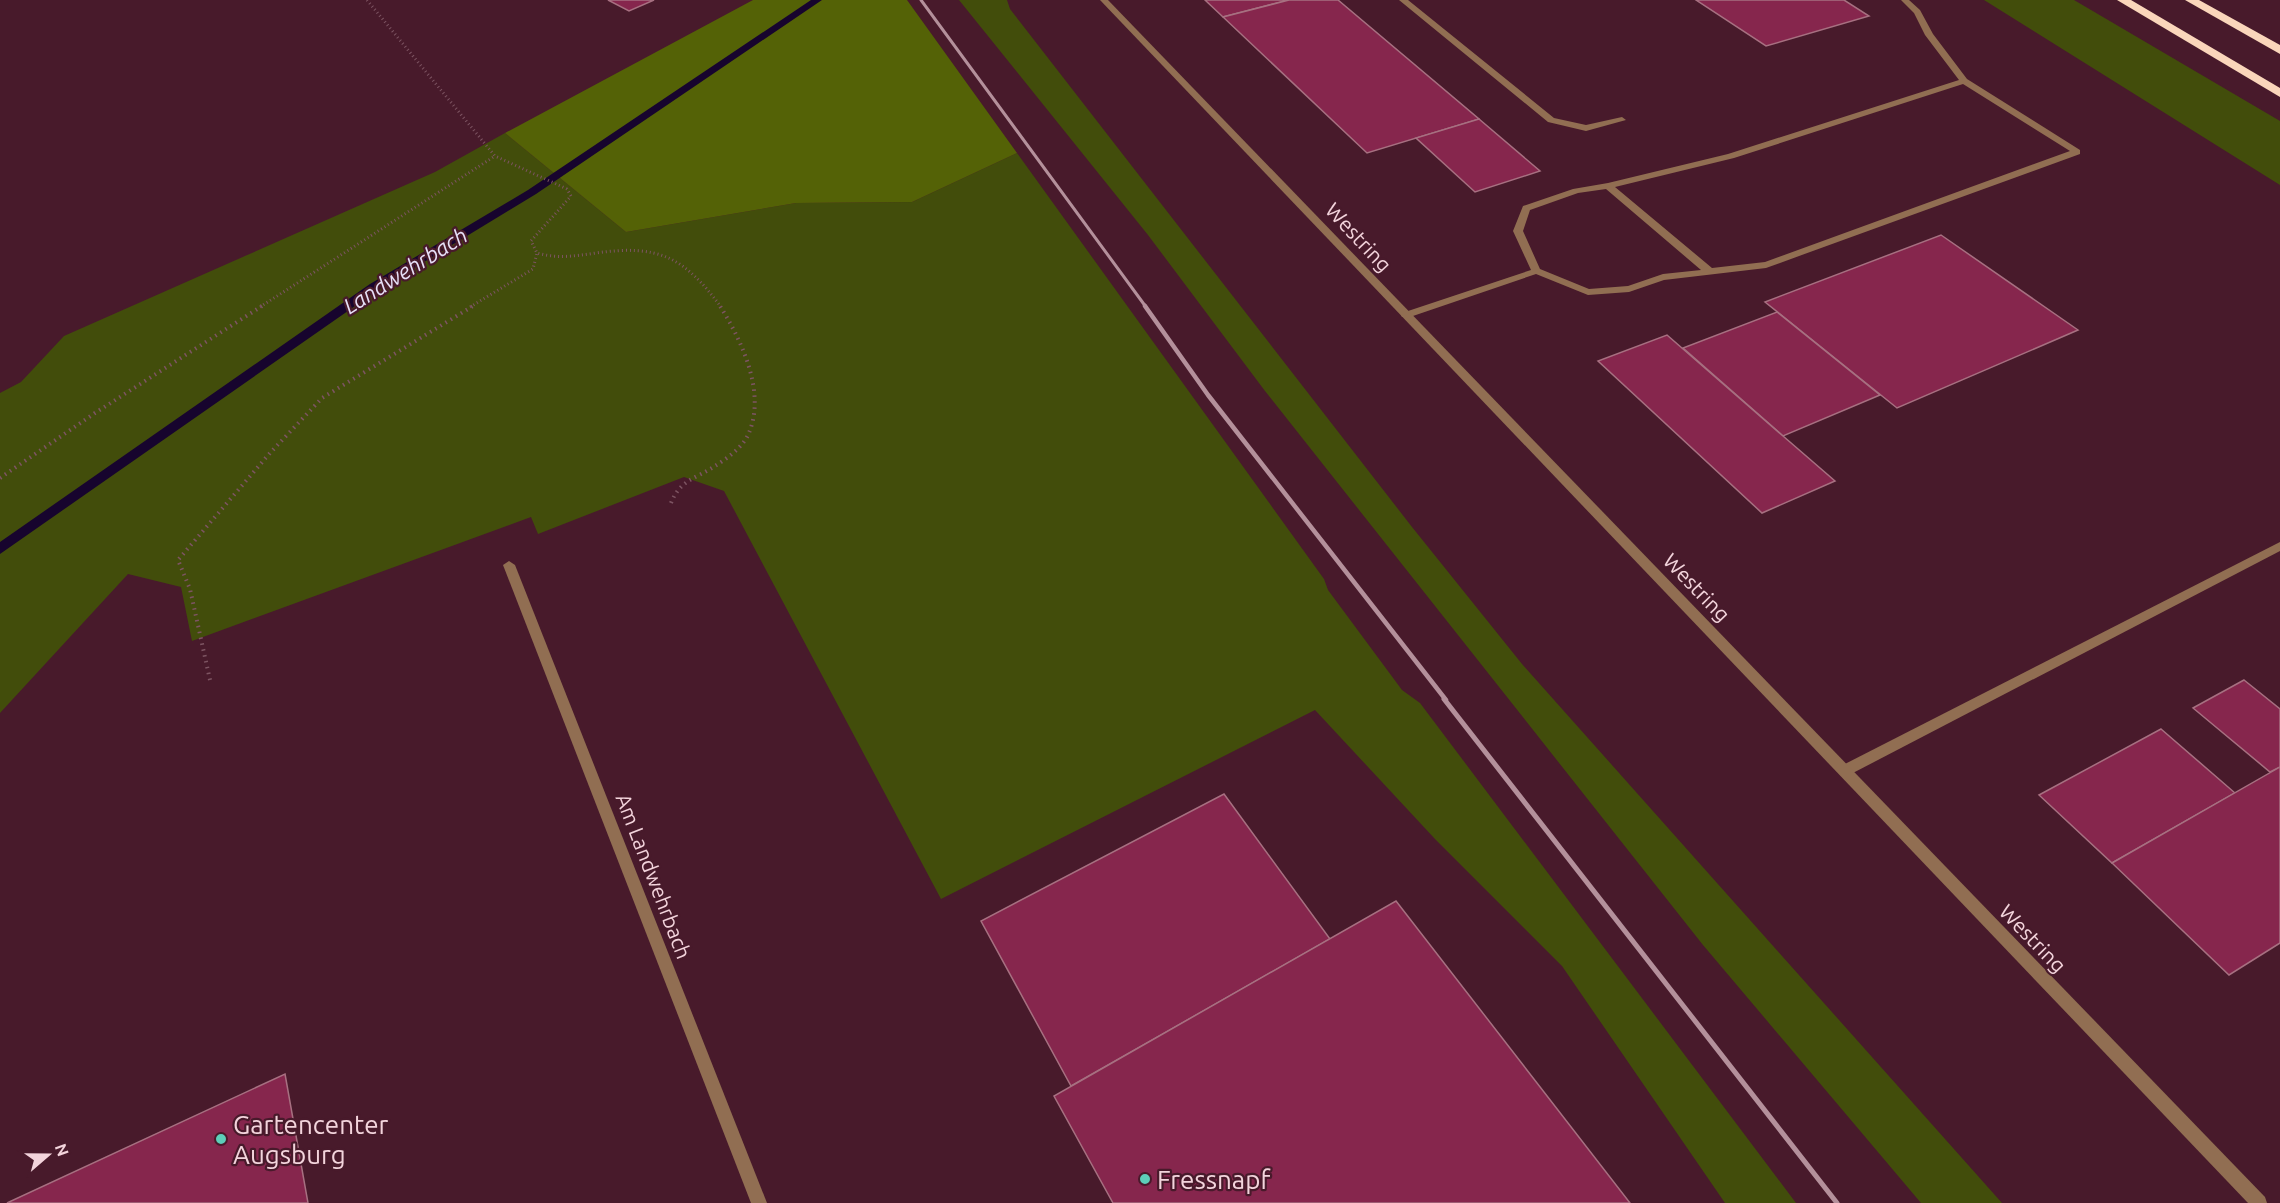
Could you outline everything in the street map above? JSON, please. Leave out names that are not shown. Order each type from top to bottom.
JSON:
[{"type":"highway","points":[[2123,0],[2280,93]]},
{"type":"highway","points":[[2191,0],[2280,50]]},
{"type":"street","name":"Westring","points":[[1104,0],[1846,770],[2259,1203]]},
{"type":"street","points":[[1403,0],[1551,120],[1586,128],[1622,120]]},
{"type":"street","points":[[1406,315],[1536,271],[1588,292],[1629,289],[1663,277],[1766,265],[2077,152],[1964,81],[1929,35],[1917,12],[1905,0]]},
{"type":"street","points":[[1536,271],[1518,231],[1526,208],[1576,191],[1608,186],[1731,156],[1964,81]]},
{"type":"street","points":[[1608,186],[1709,271]]},
{"type":"street","points":[[1846,770],[2280,546]]},
{"type":"street","name":"Am Landwehrbach","points":[[510,565],[759,1203]]},
{"type":"path","points":[[210,680],[190,589],[178,560],[270,453],[322,398],[533,269],[537,253],[531,241],[571,196],[567,189],[495,156],[367,0]]},
{"type":"path","points":[[0,478],[95,413],[495,156]]},
{"type":"path","points":[[537,253],[553,259],[606,251],[669,256],[693,271],[711,293],[732,327],[752,375],[754,415],[747,437],[704,474],[677,488],[671,503]]},
{"type":"green space","points":[[753,0],[907,0],[1017,153],[912,202],[796,203],[626,232],[505,133]]},
{"type":"green space","points":[[959,0],[1007,0],[1010,9],[1412,527],[1522,664],[2002,1203],[1921,1203],[1703,945],[1265,391],[1148,235]]},
{"type":"green space","points":[[1984,0],[2074,0],[2280,121],[2280,185]]},
{"type":"green space","points":[[505,133],[626,232],[796,203],[912,202],[1017,153],[1324,579],[1328,590],[1402,690],[1420,703],[1796,1203],[1725,1203],[1562,966],[1435,839],[1315,710],[941,899],[724,491],[684,477],[538,534],[531,517],[192,641],[181,587],[128,574],[0,713],[0,393],[21,382],[64,336],[435,172]]},
{"type":"building","points":[[608,0],[654,0],[629,11]]},
{"type":"building","points":[[1205,0],[1289,0],[1223,17]]},
{"type":"building","points":[[1289,0],[1338,0],[1479,119],[1367,153],[1223,17]]},
{"type":"building","points":[[1696,0],[1844,0],[1869,16],[1766,46]]},
{"type":"building","points":[[1479,119],[1540,171],[1475,192],[1416,138]]},
{"type":"building","points":[[1941,235],[2078,330],[1897,408],[1765,302]]},
{"type":"building","points":[[1777,312],[1880,395],[1783,436],[1683,348]]},
{"type":"building","points":[[1667,335],[1835,481],[1762,513],[1598,361]]},
{"type":"building","points":[[2244,680],[2280,709],[2280,767],[2270,772],[2193,708]]},
{"type":"building","points":[[2161,729],[2235,793],[2112,863],[2039,795]]},
{"type":"building","points":[[2280,767],[2280,943],[2229,975],[2112,863]]},
{"type":"building","points":[[1224,794],[1330,939],[1071,1086],[981,921]]},
{"type":"building","points":[[1396,901],[1630,1203],[1113,1203],[1054,1096]]},
{"type":"building","name":"Gartencenter Augsburg","points":[[285,1074],[308,1203],[7,1203]]},
{"type":"waterway","name":"Landwehrbach","points":[[0,549],[374,287],[532,192],[817,0]]},
{"type":"railway","points":[[921,0],[1146,307]]},
{"type":"railway","points":[[1145,306],[1208,395],[1446,700]]},
{"type":"railway","points":[[1444,699],[1837,1203]]},
{"type":"place","name":"Gartencenter Augsburg","points":[[221,1139]]},
{"type":"place","name":"Fressnapf","points":[[1145,1179]]}]
